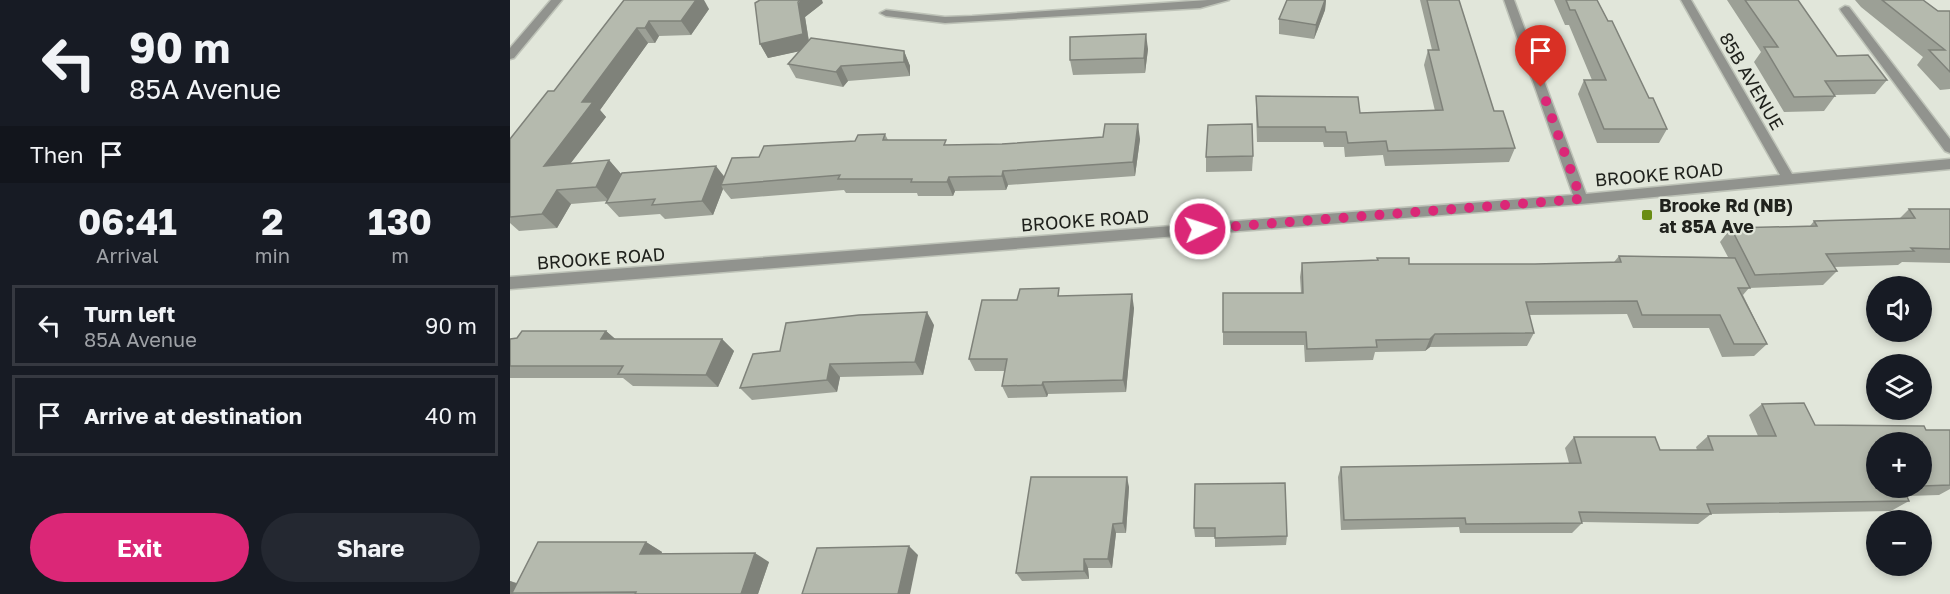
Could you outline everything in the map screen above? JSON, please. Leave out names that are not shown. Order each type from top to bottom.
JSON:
[{"type":"street","points":[[510,55],[557,0]]},
{"type":"street","points":[[886,13],[945,20],[972,19],[1200,5],[1224,0]]},
{"type":"street","points":[[1509,0],[1581,199]]},
{"type":"street","name":"85B AVENUE","points":[[1686,0],[1789,180]]},
{"type":"street","points":[[1845,9],[1950,148]]},
{"type":"street","name":"BROOKE ROAD","points":[[510,283],[1581,199],[1950,164]]},
{"type":"building","points":[[624,0],[696,0],[681,21],[649,21],[645,28],[637,28],[582,102],[593,102],[544,166],[609,160],[596,187],[557,190],[542,214],[510,217],[510,139],[548,91],[554,91]]},
{"type":"building","points":[[760,0],[801,0],[798,2],[803,34],[760,44],[755,3]]},
{"type":"building","points":[[1287,0],[1325,0],[1316,25],[1279,19]]},
{"type":"building","points":[[1427,0],[1459,0],[1494,111],[1503,111],[1515,148],[1388,151],[1386,141],[1348,143],[1346,132],[1326,132],[1325,127],[1258,127],[1256,96],[1358,97],[1360,113],[1443,110],[1428,50],[1439,50]]},
{"type":"building","points":[[1566,0],[1597,0],[1608,21],[1612,21],[1649,98],[1653,98],[1667,129],[1604,129],[1584,80],[1606,80],[1575,10],[1570,10]]},
{"type":"building","points":[[1745,0],[1798,0],[1837,56],[1868,55],[1887,80],[1825,81],[1835,96],[1794,97],[1764,47],[1778,47]]},
{"type":"building","points":[[1882,0],[1923,0],[1938,11],[1950,11],[1950,72],[1929,50],[1945,50]]},
{"type":"building","points":[[1146,34],[1144,58],[1070,60],[1070,37]]},
{"type":"building","points":[[811,38],[904,51],[904,62],[841,66],[836,72],[788,64]]},
{"type":"building","points":[[1105,124],[1138,124],[1133,162],[1003,171],[1002,176],[949,177],[947,182],[911,182],[912,179],[838,179],[840,175],[721,185],[732,158],[759,157],[764,146],[855,141],[858,135],[885,134],[883,140],[946,140],[944,145],[1002,144],[1103,137]]},
{"type":"building","points":[[1252,124],[1253,156],[1206,157],[1208,125]]},
{"type":"building","points":[[716,166],[702,201],[652,205],[655,199],[606,203],[622,173]]},
{"type":"building","points":[[1909,209],[1950,209],[1950,249],[1911,248],[1914,251],[1826,254],[1837,271],[1755,275],[1731,228],[1817,226],[1814,221],[1915,218]]},
{"type":"building","points":[[1619,256],[1735,258],[1750,288],[1738,288],[1767,344],[1734,344],[1720,315],[1642,315],[1637,301],[1526,302],[1534,333],[1435,334],[1430,339],[1376,340],[1377,347],[1307,349],[1306,332],[1223,332],[1223,293],[1303,293],[1302,263],[1378,260],[1377,258],[1409,258],[1409,264],[1621,262]]},
{"type":"building","points":[[1059,288],[1058,296],[1132,294],[1123,380],[1043,382],[1042,385],[1002,386],[1007,359],[969,359],[982,300],[1017,300],[1020,289]]},
{"type":"building","points":[[927,312],[915,362],[830,364],[827,380],[740,388],[753,354],[780,351],[786,323],[859,315]]},
{"type":"building","points":[[522,331],[606,331],[601,339],[722,339],[706,375],[618,374],[623,366],[510,366],[510,339],[517,338]]},
{"type":"building","points":[[1804,403],[1815,425],[1924,426],[1926,430],[1950,430],[1950,485],[1932,486],[1932,432],[1866,432],[1866,498],[1908,498],[1909,501],[1707,504],[1711,514],[1579,512],[1582,523],[1466,524],[1465,518],[1344,520],[1341,467],[1581,463],[1574,437],[1655,437],[1660,450],[1713,450],[1708,436],[1776,436],[1762,404]]},
{"type":"building","points":[[1031,477],[1127,477],[1123,523],[1113,524],[1108,559],[1084,559],[1084,571],[1016,573]]},
{"type":"building","points":[[1285,483],[1287,536],[1215,538],[1215,528],[1194,528],[1195,484]]},
{"type":"building","points":[[538,542],[646,542],[640,554],[755,553],[741,594],[512,593]]},
{"type":"building","points":[[909,546],[898,594],[802,594],[817,548]]},
{"type":"place","name":"Brooke Rd (NB) at 85A Ave","points":[[1647,215]]},
{"type":"route","points":[[1200,229],[1581,199],[1541,87]]}]
